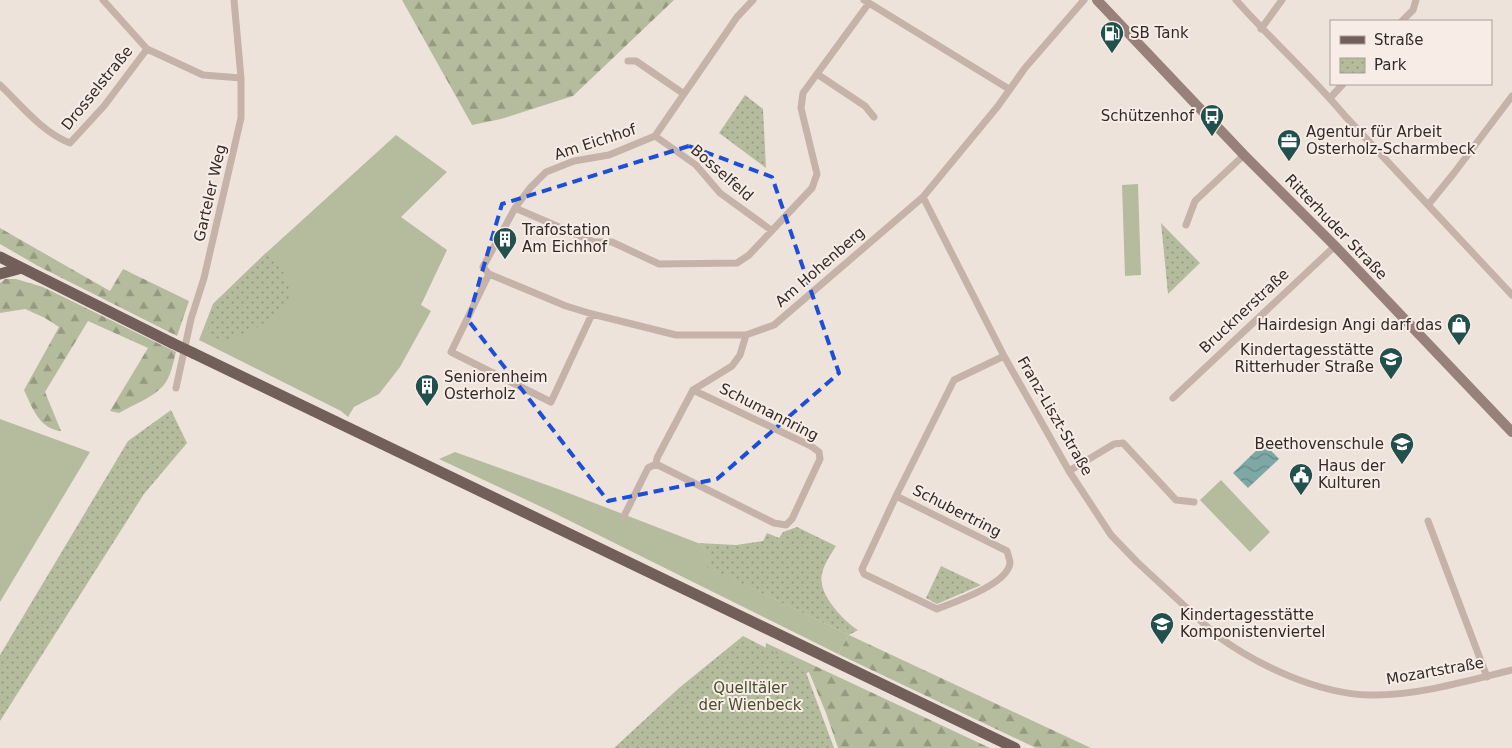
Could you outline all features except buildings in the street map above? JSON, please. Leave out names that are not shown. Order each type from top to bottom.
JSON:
[{"type":"main road","points":[[0,257],[172,343],[1015,748]]},
{"type":"main road","points":[[0,274],[22,268]]},
{"type":"street","points":[[103,0],[146,49],[203,75],[241,78]]},
{"type":"street","name":"Garteler Weg","points":[[176,388],[191,319],[204,278],[241,118],[241,78],[234,0]]},
{"type":"street","name":"Am Eichhof","points":[[482,267],[515,208],[530,188],[546,172],[574,161],[609,155],[655,136],[737,18],[753,0]]},
{"type":"street","name":"Am Hohenberg","points":[[482,267],[488,274],[566,306],[676,335],[746,335],[774,325],[922,197],[998,106],[1009,89],[1056,31],[1084,0]]},
{"type":"street","name":"Ritterhuder Straße","points":[[1097,0],[1512,432]]},
{"type":"street","points":[[1236,0],[1261,29],[1330,98],[1511,292]]},
{"type":"street","points":[[1261,29],[1282,0]]},
{"type":"street","points":[[1403,20],[1413,10],[1416,0]]},
{"type":"street","points":[[515,208],[594,242],[612,242],[659,264],[737,263],[749,255],[812,188],[817,174],[801,108],[803,93],[866,2],[1009,89]]},
{"type":"street","name":"Drosselstraße","points":[[0,85],[46,131],[70,143],[82,133],[104,106],[146,49]]},
{"type":"street","points":[[628,61],[636,61],[684,94]]},
{"type":"street","points":[[817,74],[865,106],[874,117]]},
{"type":"street","points":[[1330,98],[1342,85]]},
{"type":"street","points":[[1428,205],[1512,96]]},
{"type":"street","name":"Bosselfeld","points":[[655,136],[696,165],[720,193],[771,230]]},
{"type":"street","points":[[1186,225],[1195,201],[1244,155]]},
{"type":"street","name":"Franz-Liszt-Straße","points":[[922,197],[1004,356],[1069,471],[1111,536],[1201,621]]},
{"type":"street","name":"Brucknerstraße","points":[[1173,398],[1335,246]]},
{"type":"street","points":[[488,274],[451,352],[551,402],[592,314]]},
{"type":"street","name":"Schumannring","points":[[693,390],[732,366],[740,355],[746,335]]},
{"type":"street","name":"Schubertring","points":[[896,496],[1007,552],[1010,563],[1005,574],[979,592],[937,609],[864,574],[862,569],[896,496],[954,380],[1004,356]]},
{"type":"street","points":[[624,516],[648,468],[656,464],[657,458],[693,390]]},
{"type":"street","name":"Schumannring","points":[[656,464],[774,523],[786,525],[792,519],[820,459],[819,452],[693,390]]},
{"type":"street","points":[[1069,471],[1114,444],[1122,443],[1176,500],[1194,502]]},
{"type":"street","points":[[1428,521],[1487,676]]},
{"type":"street","name":"Mozartstraße","points":[[1201,621],[1226,643],[1295,679],[1330,690],[1369,695],[1401,693],[1512,670]]},
{"type":"highlighted area","points":[[689,146],[772,177],[839,373],[717,479],[608,501],[468,320],[502,204]]},
{"type":"green space","points":[[402,0],[674,0],[573,96],[501,119],[472,125]]},
{"type":"green space","points":[[745,95],[763,109],[766,168],[719,133]]},
{"type":"green space","points":[[396,135],[447,172],[401,217],[447,250],[421,305],[431,311],[400,367],[379,394],[354,407],[348,417],[341,411],[199,340],[213,304],[266,253]]},
{"type":"green space","points":[[1138,184],[1141,275],[1125,276],[1122,185]]},
{"type":"green space","points":[[1161,223],[1200,263],[1168,294]]},
{"type":"green space","points":[[0,228],[110,291],[123,269],[189,301],[177,336],[38,266],[0,244]]},
{"type":"green space","points":[[266,253],[284,273],[292,298],[267,323],[224,342],[207,333],[213,304]]},
{"type":"green space","points":[[5,279],[16,279],[43,287],[176,352],[166,382],[153,394],[119,413],[110,411],[148,348],[88,321],[45,392],[61,431],[47,426],[37,416],[24,390],[59,327],[25,309],[0,313],[0,283]]},
{"type":"green space","points":[[171,410],[187,443],[144,494],[0,721],[0,655],[128,441]]},
{"type":"green space","points":[[0,419],[90,452],[0,602]]},
{"type":"green space","points":[[455,452],[698,543],[713,555],[708,567],[849,635],[838,654],[548,510],[439,459]]},
{"type":"green space","points":[[1221,480],[1270,532],[1250,552],[1200,500]]},
{"type":"green space","points":[[797,527],[836,546],[824,567],[821,581],[823,590],[832,606],[858,630],[849,635],[707,567],[712,555],[698,543],[736,545],[763,541],[767,533],[779,538],[783,532]]},
{"type":"green space","points":[[941,566],[981,585],[937,604],[926,598]]},
{"type":"green space","points":[[849,635],[1091,748],[1036,748],[838,654]]},
{"type":"green space","name":"Quelltäler der Wienbeck","points":[[743,636],[804,667],[834,748],[614,748],[679,688]]},
{"type":"green space","points":[[766,643],[990,748],[838,748],[809,672],[650,748],[765,657]]},
{"type":"water","points":[[1264,443],[1279,459],[1248,488],[1233,473]]},
{"type":"place","name":"SB Tank","points":[[1112,54]]},
{"type":"place","name":"Schützenhof","points":[[1212,137]]},
{"type":"place","name":"Agentur für Arbeit Osterholz-Scharmbeck","points":[[1289,162]]},
{"type":"place","name":"Trafostation Am Eichhof","points":[[505,260]]},
{"type":"place","name":"Hairdesign Angi darf das","points":[[1459,346]]},
{"type":"place","name":"Kindertagesstätte Ritterhuder Straße","points":[[1391,380]]},
{"type":"place","name":"Seniorenheim Osterholz","points":[[427,407]]},
{"type":"place","name":"Beethovenschule","points":[[1402,465]]},
{"type":"place","name":"Haus der Kulturen","points":[[1301,496]]},
{"type":"place","name":"Kindertagesstätte Komponistenviertel","points":[[1162,645]]}]
